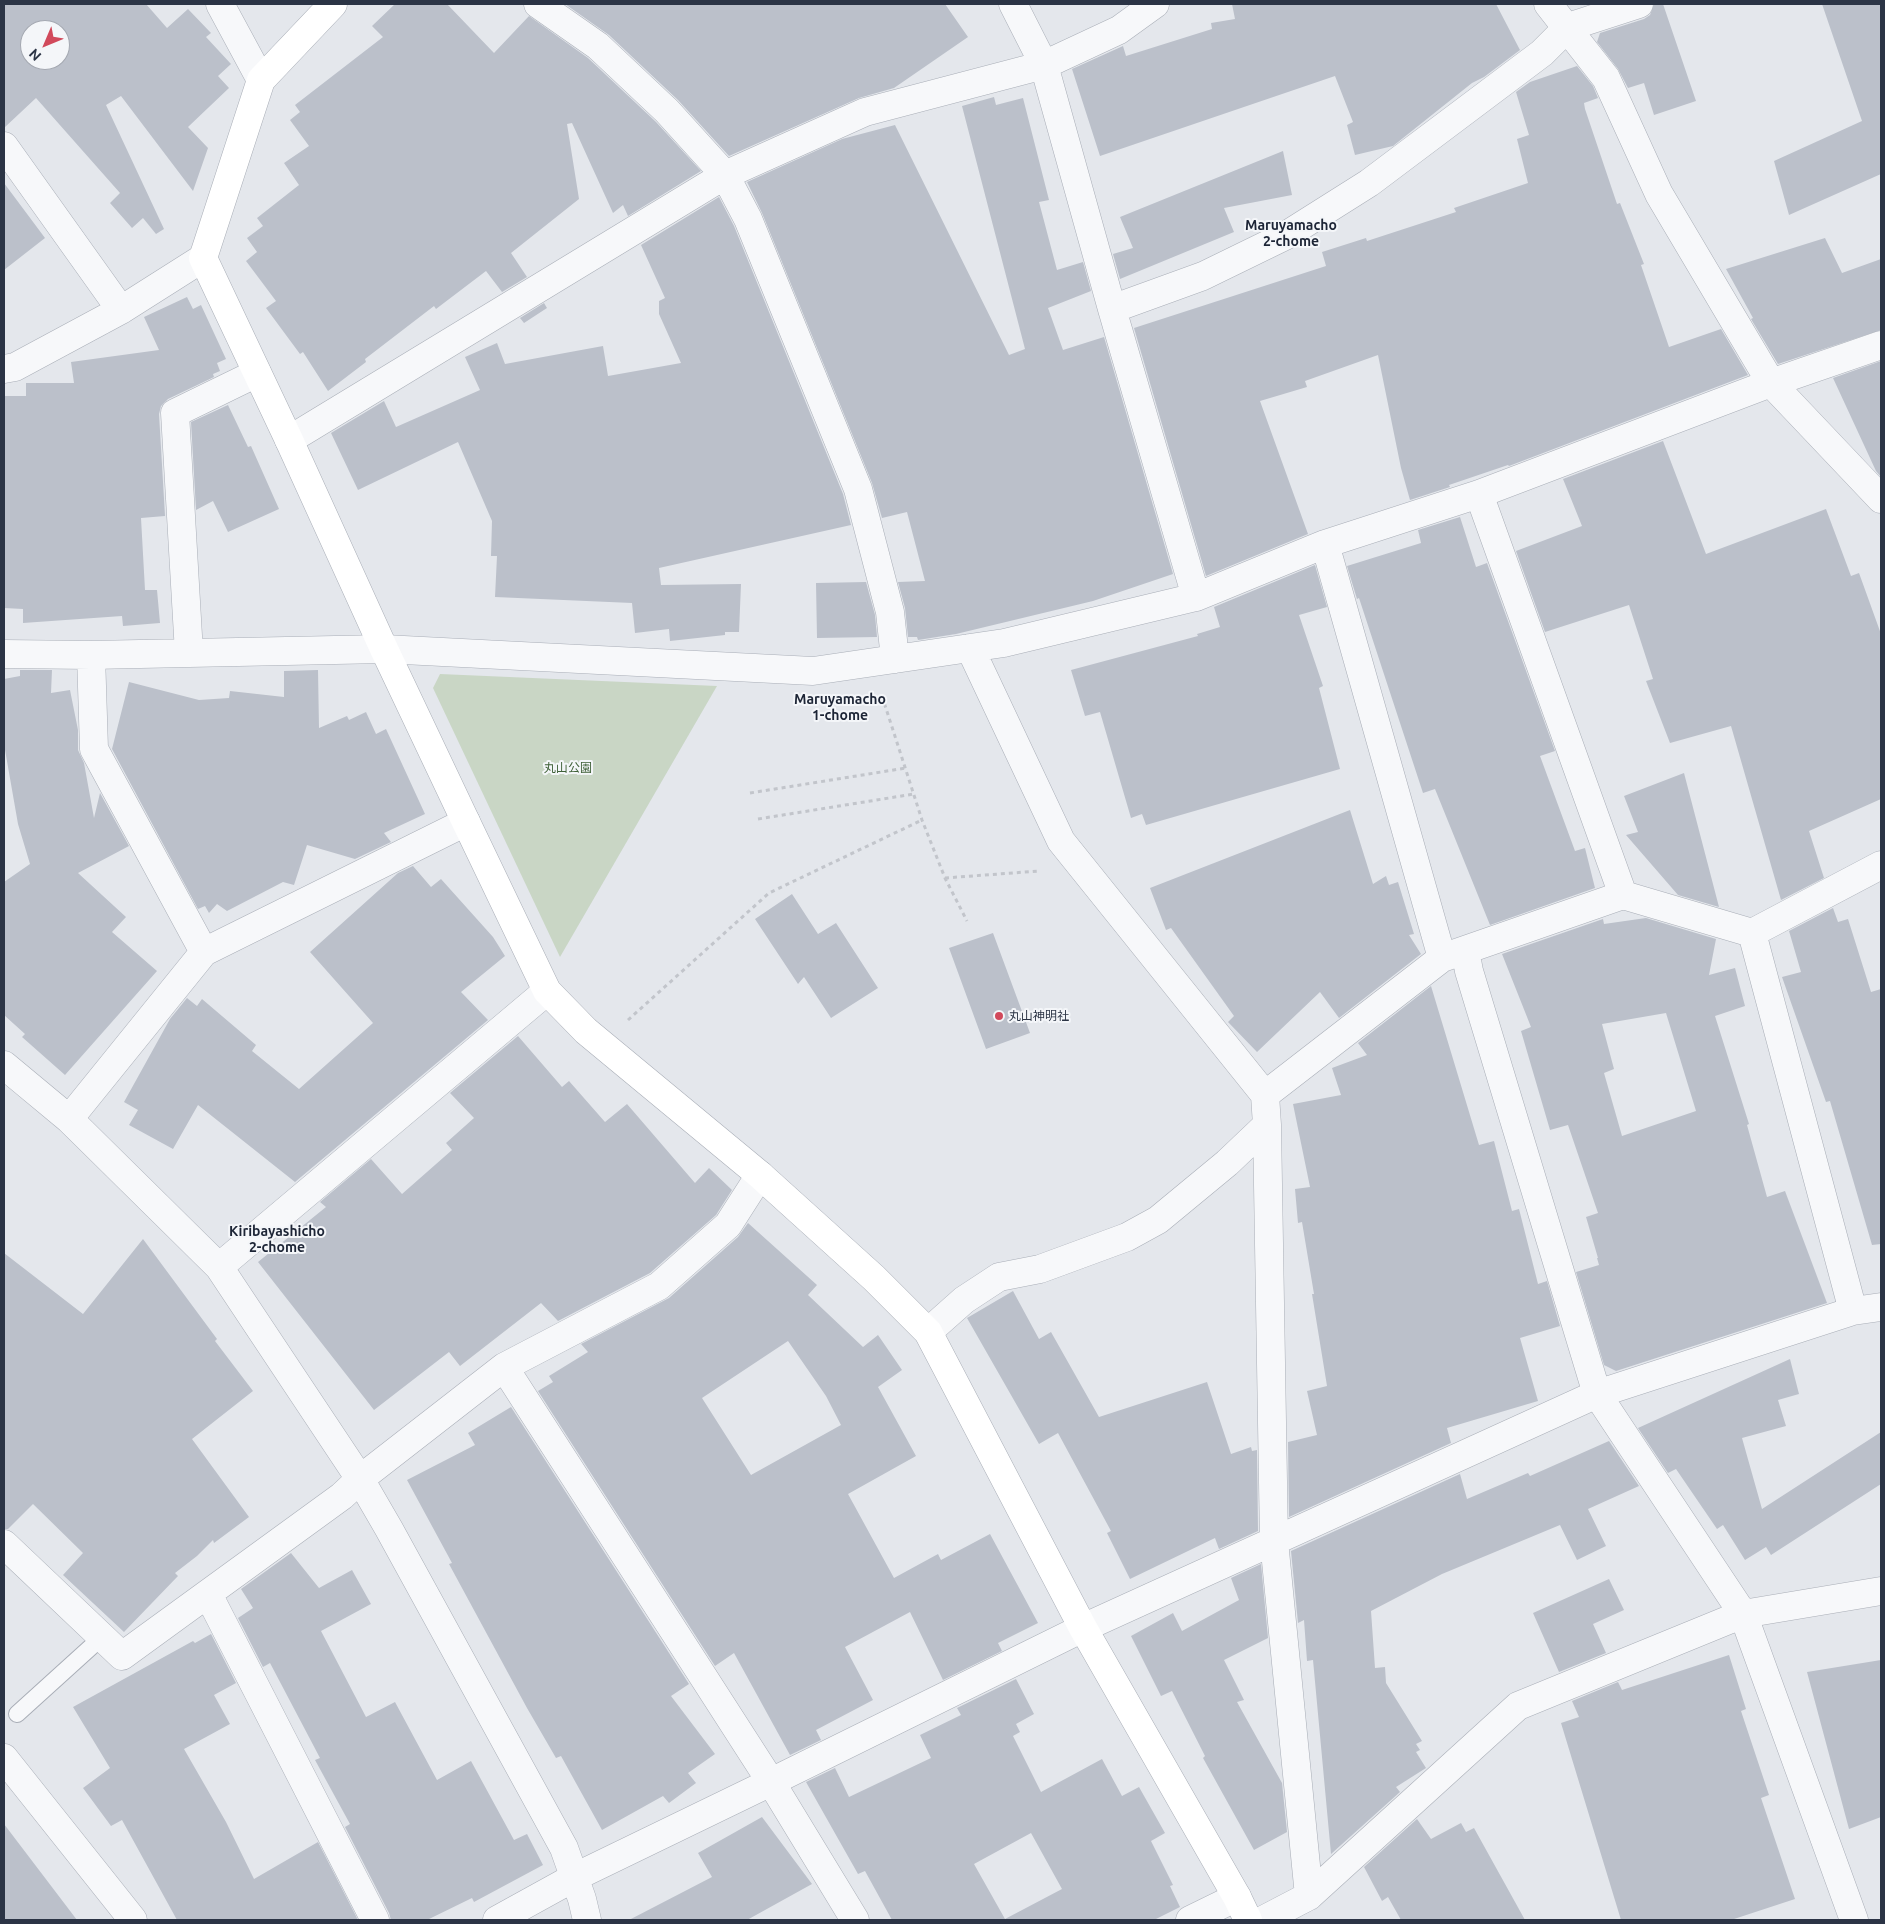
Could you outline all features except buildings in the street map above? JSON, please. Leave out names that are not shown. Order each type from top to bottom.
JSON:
[{"type":"street","points":[[220,4],[261,80]]},
{"type":"street","points":[[4,370],[15,367],[121,310],[202,258],[261,80],[333,4]]},
{"type":"street","points":[[538,4],[598,46],[667,111],[725,176],[748,219],[858,489],[890,612],[883,661]]},
{"type":"street","points":[[1013,4],[1044,65],[1112,309],[1196,596]]},
{"type":"street","points":[[289,440],[725,176],[865,112],[1044,65],[1119,30],[1155,4]]},
{"type":"street","points":[[1548,4],[1568,27],[1606,78],[1659,194],[1771,383],[1881,499]]},
{"type":"street","points":[[1112,309],[1203,276],[1286,236],[1369,183],[1542,53],[1568,27],[1639,4]]},
{"type":"street","points":[[4,146],[121,310]]},
{"type":"street","points":[[202,258],[289,440],[384,649],[547,991],[586,1031],[760,1175],[874,1278],[928,1332],[1083,1628],[1243,1909],[1190,1920]]},
{"type":"street","points":[[4,654],[91,655],[384,649],[813,671],[1004,643],[1196,596],[1325,544],[1479,494],[1771,383],[1881,345]]},
{"type":"street","points":[[189,652],[175,413],[257,373]]},
{"type":"street","points":[[1479,494],[1623,895]]},
{"type":"street","points":[[1325,544],[1453,954],[1472,981],[1597,1394],[1743,1614],[1854,1920]]},
{"type":"street","points":[[970,648],[1061,841],[1265,1095],[1274,1541],[1309,1896]]},
{"type":"street","points":[[91,655],[94,748],[204,952]]},
{"type":"street","points":[[69,1118],[204,952],[466,822]]},
{"type":"street","points":[[1265,1095],[1453,954],[1623,895],[1752,933],[1881,865]]},
{"type":"street","points":[[1752,933],[1853,1311]]},
{"type":"street","points":[[219,1267],[547,991]]},
{"type":"street","points":[[4,1065],[69,1118],[219,1267],[360,1479],[389,1529],[564,1848],[575,1877],[587,1920]]},
{"type":"street","points":[[928,1332],[964,1300],[999,1277],[1040,1269],[1127,1237],[1158,1220],[1227,1163],[1267,1125]]},
{"type":"street","points":[[4,1544],[122,1656],[342,1496],[360,1479],[504,1367],[660,1286],[728,1225],[760,1175]]},
{"type":"street","points":[[497,1920],[575,1877],[1083,1628],[1597,1394],[1853,1311],[1881,1307]]},
{"type":"street","points":[[504,1367],[771,1782],[855,1920]]},
{"type":"street","points":[[1263,1920],[1309,1896],[1518,1706],[1743,1614],[1881,1591]]},
{"type":"street","points":[[208,1594],[375,1920]]},
{"type":"street","points":[[4,1758],[133,1920]]},
{"type":"lane","points":[[17,1714],[102,1637]]},
{"type":"path","points":[[883,661],[906,768],[922,820],[945,878],[968,921]]},
{"type":"path","points":[[750,794],[906,768]]},
{"type":"path","points":[[758,819],[914,794]]},
{"type":"path","points":[[602,1044],[769,893],[922,820]]},
{"type":"path","points":[[945,878],[1083,868]]},
{"type":"green space","name":"丸山公園","points":[[440,674],[717,686],[560,957],[433,688]]},
{"type":"place","name":"丸山神明社","points":[[999,1016]]},
{"type":"district","name":"Maruyamacho 2-chome","points":[[1291,234]]},
{"type":"district","name":"Maruyamacho 1-chome","points":[[840,708]]},
{"type":"district","name":"Kiribayashicho 2-chome","points":[[277,1240]]}]
